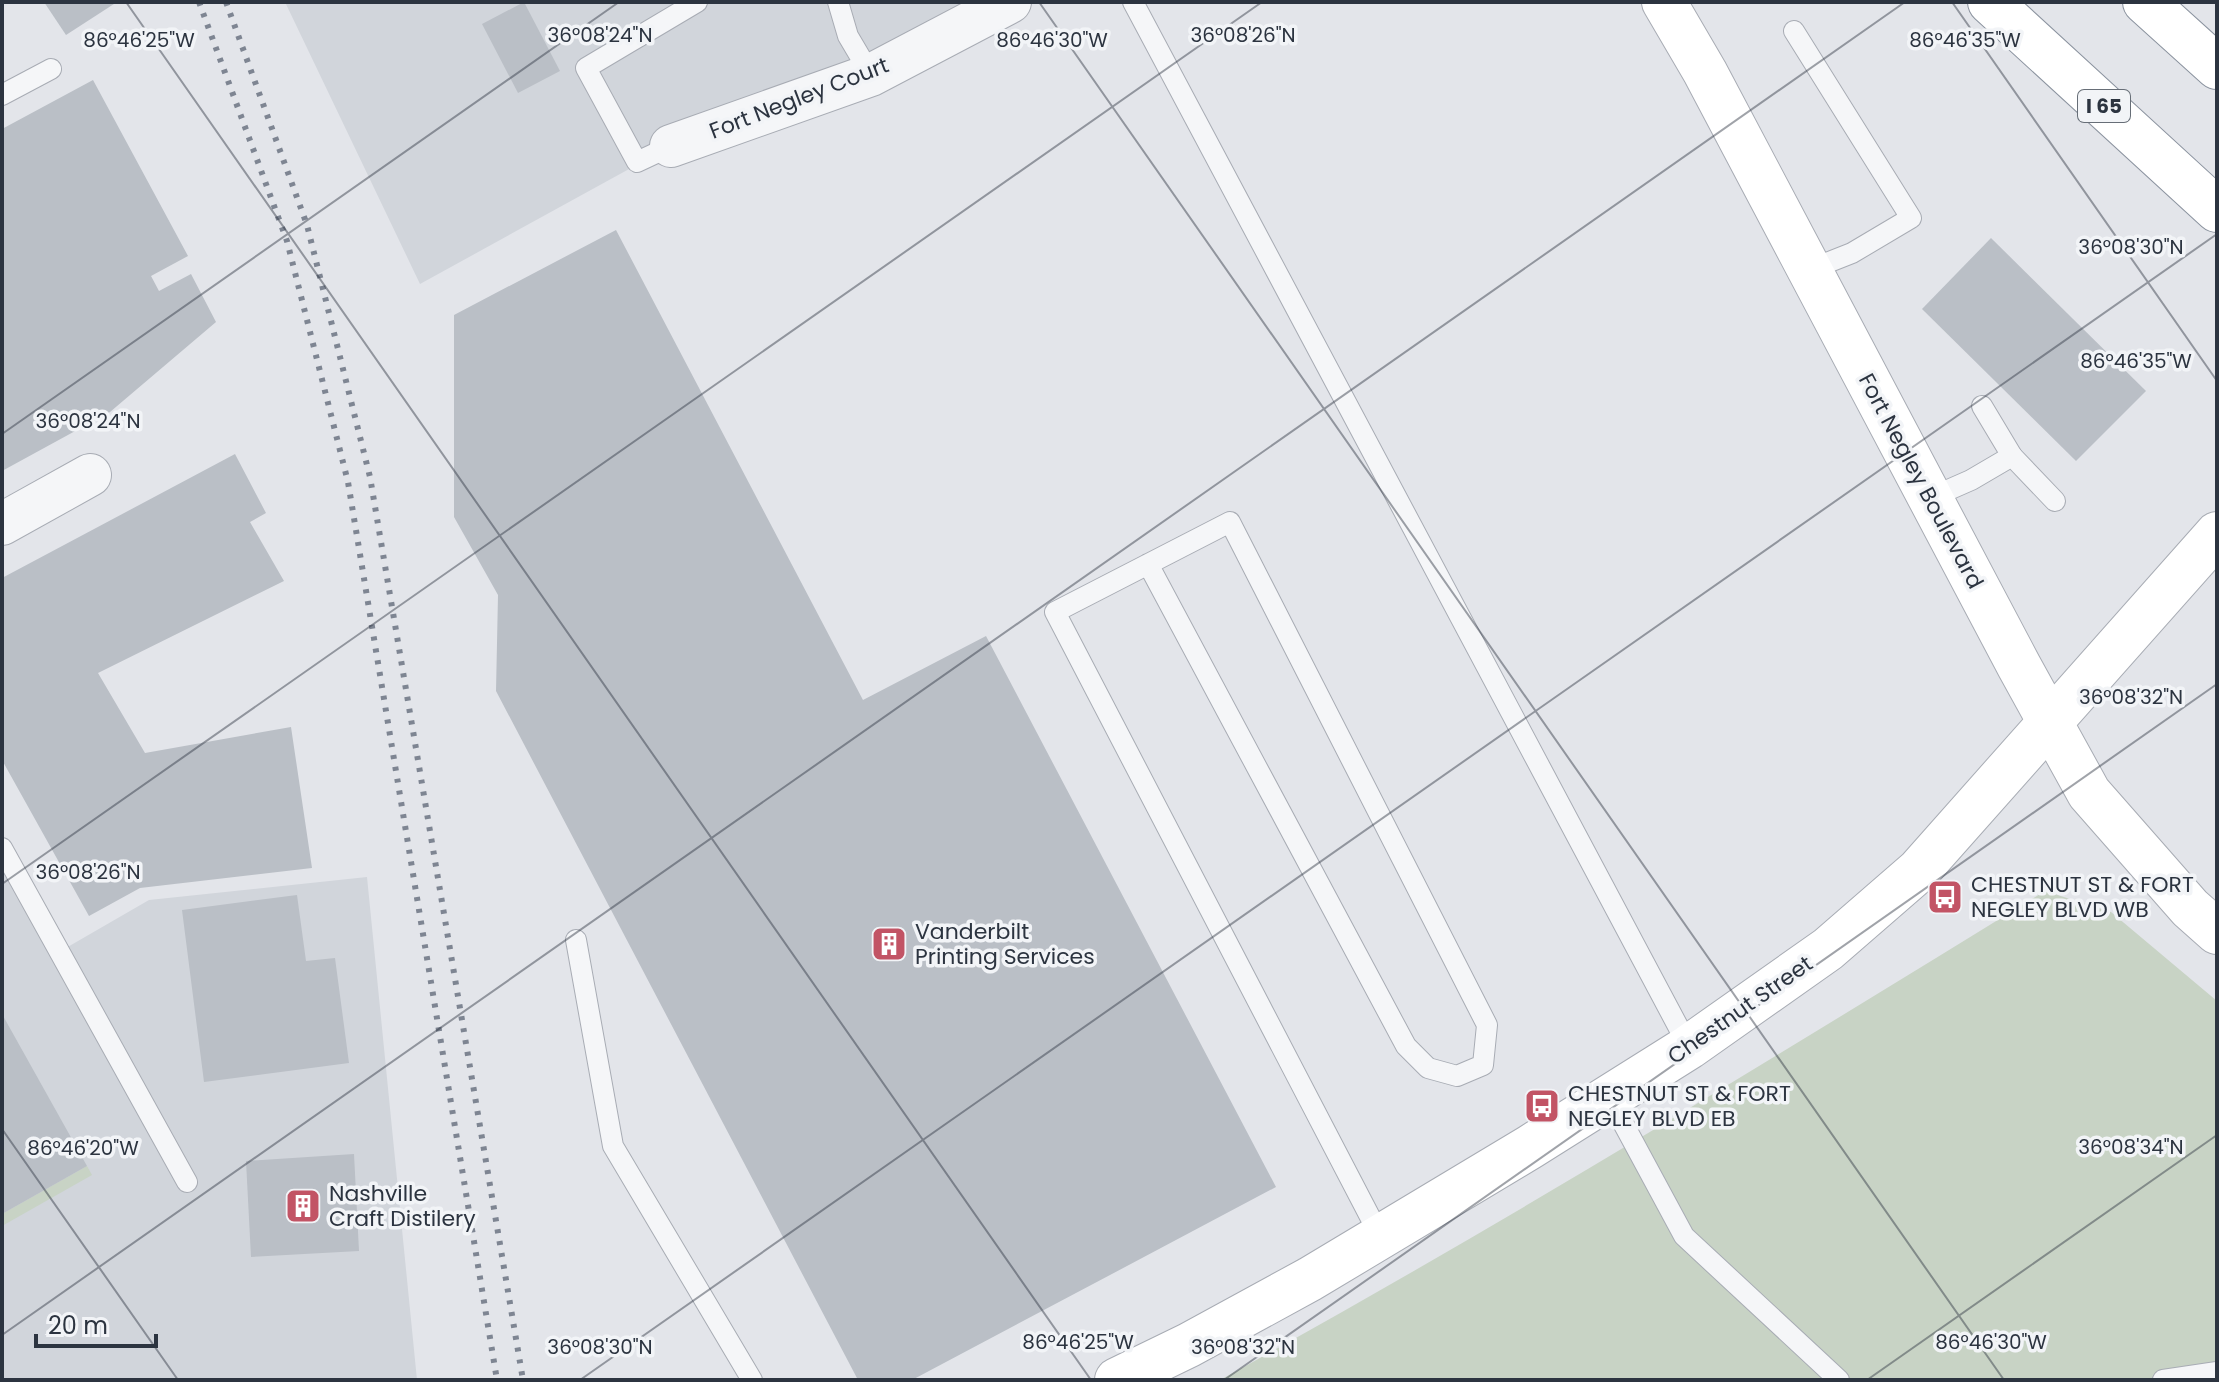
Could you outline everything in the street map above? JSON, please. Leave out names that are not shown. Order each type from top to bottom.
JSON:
[{"type":"main road","name":"Fort Negley Boulevard","points":[[1664,2],[1705,72],[2089,793],[2190,908],[2217,932]]},
{"type":"main road","name":"I 65","points":[[1990,2],[2217,210]]},
{"type":"main road","points":[[2145,2],[2217,67]]},
{"type":"main road","name":"Chestnut Street","points":[[1117,1380],[1243,1315],[1380,1236],[1689,1047],[1828,949],[1919,870],[2217,534]]},
{"type":"street","name":"Fort Negley Court","points":[[671,146],[871,75],[1010,2]]},
{"type":"street","points":[[2,524],[90,475]]},
{"type":"lane","points":[[671,146],[637,162],[586,68],[697,2]]},
{"type":"lane","points":[[838,2],[848,36],[871,75]]},
{"type":"lane","points":[[1133,2],[1689,1047]]},
{"type":"lane","points":[[1794,31],[1911,218],[1852,253],[1809,270]]},
{"type":"lane","points":[[2,95],[51,69]]},
{"type":"lane","points":[[1982,406],[2012,456],[2055,501]]},
{"type":"lane","points":[[1930,498],[1971,480],[2012,456]]},
{"type":"lane","points":[[1148,564],[1406,1046],[1428,1068],[1457,1076],[1483,1065],[1487,1025],[1230,522],[1148,564],[1055,612],[1380,1236]]},
{"type":"lane","points":[[2,848],[187,1182]]},
{"type":"lane","points":[[576,940],[613,1146],[752,1380]]},
{"type":"lane","points":[[1609,1097],[1684,1236],[1839,1380]]},
{"type":"lane","points":[[2163,1380],[2217,1372]]},
{"type":"shaded area","points":[[285,2],[1010,2],[671,146],[420,284]]},
{"type":"shaded area","points":[[2,848],[59,952],[149,900],[367,877],[417,1380],[2,1380]]},
{"type":"green space","points":[[2045,891],[2111,912],[2217,1001],[2217,1380],[1220,1380],[1533,1202]]},
{"type":"green space","points":[[87,1166],[92,1175],[2,1226],[2,1214]]},
{"type":"building","points":[[44,2],[117,2],[66,35]]},
{"type":"building","points":[[524,2],[560,71],[518,93],[482,24]]},
{"type":"building","points":[[93,80],[188,256],[151,276],[159,291],[191,274],[216,322],[110,412],[2,471],[2,129]]},
{"type":"building","name":"Vanderbilt Printing Services","points":[[616,230],[863,700],[986,636],[1276,1187],[912,1380],[858,1380],[496,691],[498,595],[454,517],[454,315]]},
{"type":"building","points":[[1991,238],[2146,391],[2076,461],[1922,309]]},
{"type":"building","points":[[235,454],[266,513],[250,522],[284,581],[98,673],[145,753],[291,727],[312,868],[140,888],[89,916],[2,760],[2,578]]},
{"type":"building","points":[[297,895],[306,961],[335,958],[349,1063],[204,1082],[182,910]]},
{"type":"building","points":[[2,1014],[87,1166],[2,1214]]},
{"type":"building","name":"Nashville Craft Distilery","points":[[354,1154],[359,1251],[251,1257],[246,1161]]},
{"type":"railway","points":[[199,2],[287,241],[348,482],[497,1380]]},
{"type":"railway","points":[[226,2],[307,225],[370,477],[523,1380]]},
{"type":"place","name":"CHESTNUT ST & FORT NEGLEY BLVD WB","points":[[1945,897]]},
{"type":"place","name":"Vanderbilt Printing Services","points":[[889,944]]},
{"type":"place","name":"CHESTNUT ST & FORT NEGLEY BLVD EB","points":[[1542,1106]]},
{"type":"place","name":"Nashville Craft Distilery","points":[[303,1206]]}]
